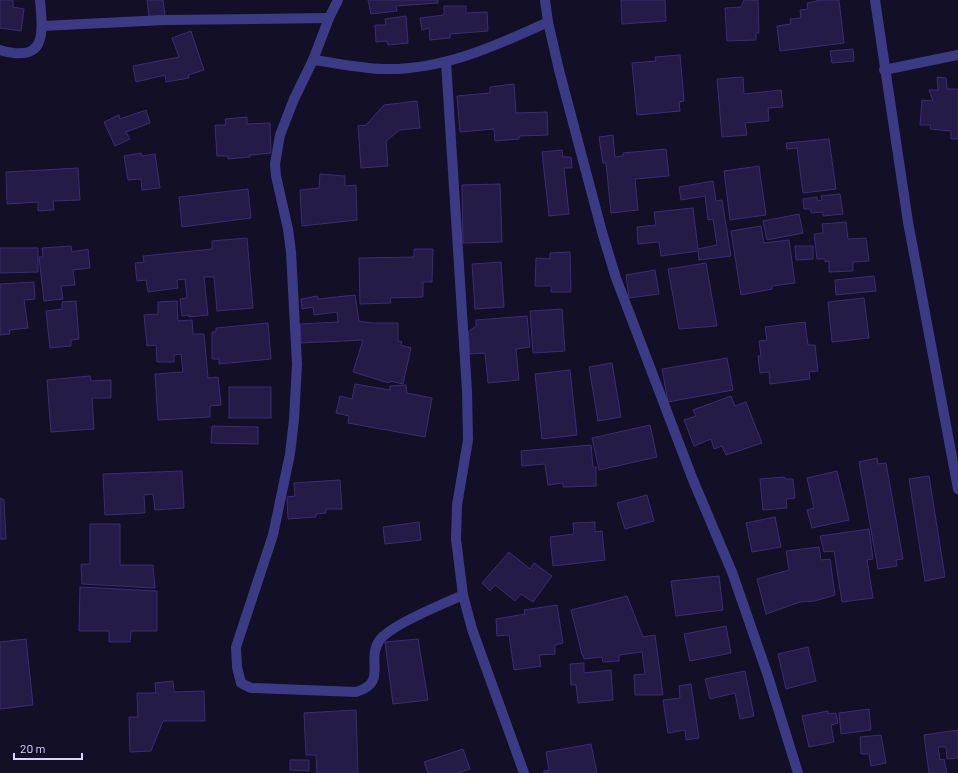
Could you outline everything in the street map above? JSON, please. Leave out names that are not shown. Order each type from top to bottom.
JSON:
[{"type":"street","points":[[0,50],[21,53],[32,51],[41,42],[42,26],[40,0]]},
{"type":"street","points":[[338,0],[329,18],[313,60],[294,98],[280,135],[275,164],[291,252],[297,364],[294,420],[290,454],[273,535],[236,647],[237,667],[241,683],[250,688],[356,692],[367,689],[372,683],[375,652],[379,641],[395,628],[462,595]]},
{"type":"street","points":[[545,0],[548,22],[602,232],[616,278],[693,480],[732,572],[767,673],[798,773]]},
{"type":"street","points":[[875,0],[884,70],[912,245],[958,490]]},
{"type":"street","points":[[42,26],[165,20],[329,18]]},
{"type":"street","points":[[313,60],[382,69],[422,67],[446,62],[501,44],[548,22]]},
{"type":"street","points":[[884,70],[958,55]]},
{"type":"street","points":[[446,62],[467,391],[468,440],[457,505],[456,539],[462,595],[472,629],[524,773]]},
{"type":"building","points":[[0,0],[13,0],[13,7],[24,9],[21,31],[0,28]]},
{"type":"building","points":[[147,0],[163,0],[165,15],[149,17]]},
{"type":"building","points":[[368,0],[438,0],[438,3],[396,6],[397,11],[371,14]]},
{"type":"building","points":[[621,0],[665,0],[666,21],[622,24]]},
{"type":"building","points":[[744,0],[758,0],[759,33],[756,33],[756,40],[727,41],[725,8],[741,7]]},
{"type":"building","points":[[821,0],[839,0],[844,43],[780,51],[777,26],[791,24],[790,19],[801,18],[800,10],[808,9],[807,3]]},
{"type":"building","points":[[444,6],[466,6],[466,13],[487,12],[488,31],[450,34],[450,38],[430,40],[429,28],[422,30],[420,18],[444,15]]},
{"type":"building","points":[[406,16],[408,43],[388,45],[387,41],[376,42],[375,25],[386,25],[385,19]]},
{"type":"building","points":[[191,31],[204,70],[188,75],[189,78],[166,82],[165,75],[136,82],[133,66],[179,57],[172,38]]},
{"type":"building","points":[[853,49],[854,61],[832,63],[830,51]]},
{"type":"building","points":[[680,55],[684,101],[679,102],[680,111],[637,115],[632,63],[656,61],[655,57]]},
{"type":"building","points":[[743,77],[744,94],[781,90],[783,107],[768,108],[769,121],[745,123],[747,135],[722,137],[717,79]]},
{"type":"building","points":[[937,77],[946,78],[947,89],[958,89],[958,139],[951,139],[951,131],[930,129],[931,125],[920,125],[922,100],[933,101],[929,90],[938,90]]},
{"type":"building","points":[[514,84],[516,113],[547,112],[548,135],[519,136],[519,139],[495,141],[494,129],[460,132],[457,96],[490,93],[490,87]]},
{"type":"building","points":[[417,101],[420,128],[400,130],[386,141],[388,166],[361,168],[358,126],[366,125],[384,105]]},
{"type":"building","points":[[146,110],[150,123],[126,132],[130,139],[115,146],[104,122],[119,115],[120,119]]},
{"type":"building","points":[[247,117],[247,124],[270,123],[271,153],[228,159],[228,156],[217,156],[215,125],[226,125],[225,119]]},
{"type":"building","points":[[613,135],[615,157],[623,156],[623,153],[666,149],[669,176],[635,179],[638,210],[611,213],[606,163],[603,163],[599,137]]},
{"type":"building","points":[[829,139],[836,189],[803,193],[797,148],[787,149],[786,143]]},
{"type":"building","points":[[562,150],[563,157],[571,157],[572,168],[564,168],[569,214],[549,216],[542,152]]},
{"type":"building","points":[[141,153],[142,156],[155,154],[160,188],[142,190],[141,179],[128,180],[124,156]]},
{"type":"building","points":[[759,166],[766,215],[730,220],[724,171]]},
{"type":"building","points":[[78,168],[80,200],[53,201],[54,210],[38,211],[38,202],[7,204],[6,172]]},
{"type":"building","points":[[320,174],[345,176],[345,186],[356,185],[357,220],[302,226],[300,190],[319,188]]},
{"type":"building","points":[[713,181],[716,201],[722,200],[731,256],[699,260],[698,251],[661,256],[659,242],[638,244],[637,227],[656,225],[654,212],[693,208],[698,249],[717,245],[713,219],[708,220],[705,196],[681,200],[679,187]]},
{"type":"building","points":[[500,184],[502,242],[463,243],[462,185]]},
{"type":"building","points":[[248,189],[251,218],[182,227],[179,197]]},
{"type":"building","points":[[840,194],[843,214],[823,216],[823,212],[811,213],[811,209],[804,209],[803,199],[817,197],[818,201],[822,200],[821,196]]},
{"type":"building","points":[[799,214],[803,233],[767,240],[763,221]]},
{"type":"building","points":[[846,222],[848,239],[866,238],[869,261],[853,262],[853,271],[829,272],[829,261],[825,262],[825,259],[817,259],[814,234],[823,233],[822,224]]},
{"type":"building","points":[[761,226],[764,243],[789,240],[795,283],[772,286],[772,289],[741,295],[731,231]]},
{"type":"building","points":[[247,238],[253,308],[217,311],[214,277],[204,277],[208,315],[189,317],[189,315],[182,316],[180,299],[187,298],[185,279],[177,280],[178,288],[148,292],[146,280],[137,281],[135,263],[144,262],[143,256],[212,249],[212,241]]},
{"type":"building","points":[[71,246],[72,252],[88,249],[90,268],[73,270],[75,285],[61,286],[63,299],[44,301],[39,257],[43,257],[42,248]]},
{"type":"building","points":[[795,246],[813,246],[813,259],[796,260]]},
{"type":"building","points":[[0,248],[38,248],[38,272],[0,273]]},
{"type":"building","points":[[414,249],[433,249],[432,282],[423,282],[423,297],[390,298],[391,303],[360,304],[359,258],[414,257]]},
{"type":"building","points":[[570,252],[571,292],[551,292],[551,286],[535,286],[536,258],[550,259],[550,253]]},
{"type":"building","points":[[501,262],[504,307],[475,309],[472,264]]},
{"type":"building","points":[[706,263],[717,326],[679,329],[668,269]]},
{"type":"building","points":[[655,270],[659,294],[629,298],[626,275]]},
{"type":"building","points":[[874,276],[876,291],[836,295],[835,280]]},
{"type":"building","points":[[34,282],[35,299],[24,300],[28,328],[9,330],[10,334],[0,335],[0,284]]},
{"type":"building","points":[[355,295],[359,321],[371,323],[398,323],[398,341],[402,342],[401,345],[411,348],[403,384],[390,381],[389,383],[353,372],[363,340],[301,343],[300,324],[338,322],[337,312],[314,315],[313,307],[302,309],[301,299],[317,296],[318,299]]},
{"type":"building","points":[[864,298],[869,338],[832,342],[828,302]]},
{"type":"building","points":[[76,301],[79,339],[71,340],[71,346],[50,348],[46,311],[62,309],[62,302]]},
{"type":"building","points":[[177,301],[178,321],[192,320],[193,334],[204,334],[208,378],[218,377],[221,405],[210,406],[210,417],[158,420],[155,374],[183,372],[181,354],[174,355],[174,362],[157,362],[156,345],[147,346],[144,315],[158,314],[158,302]]},
{"type":"building","points":[[562,309],[565,351],[533,353],[530,311]]},
{"type":"building","points":[[527,316],[530,347],[516,349],[519,380],[488,383],[485,353],[470,354],[468,332],[476,326],[476,320]]},
{"type":"building","points":[[805,322],[808,345],[815,345],[818,371],[809,372],[810,379],[770,384],[769,372],[760,373],[758,356],[761,356],[759,341],[767,340],[765,327]]},
{"type":"building","points":[[268,323],[271,359],[219,364],[219,359],[212,359],[212,332],[216,332],[216,328]]},
{"type":"building","points":[[727,358],[733,390],[668,402],[662,369]]},
{"type":"building","points":[[612,363],[621,417],[598,421],[589,367]]},
{"type":"building","points":[[570,370],[577,435],[542,439],[535,374]]},
{"type":"building","points":[[90,376],[91,381],[111,380],[111,398],[92,398],[94,429],[51,432],[47,380]]},
{"type":"building","points":[[355,384],[390,390],[390,386],[406,385],[407,393],[432,398],[425,437],[348,423],[349,416],[336,413],[340,396],[352,399]]},
{"type":"building","points":[[229,387],[271,387],[271,418],[229,418]]},
{"type":"building","points":[[731,396],[735,406],[746,402],[762,443],[726,455],[722,446],[714,449],[711,439],[694,446],[684,420],[696,416],[693,410]]},
{"type":"building","points":[[650,425],[657,457],[599,470],[592,438]]},
{"type":"building","points":[[212,426],[258,427],[258,444],[211,443]]},
{"type":"building","points":[[591,445],[593,467],[596,467],[596,486],[563,487],[563,483],[548,485],[545,464],[522,466],[521,451]]},
{"type":"building","points":[[877,458],[878,464],[886,463],[903,559],[896,560],[897,566],[878,569],[859,462]]},
{"type":"building","points":[[182,471],[184,508],[155,510],[153,494],[144,495],[145,513],[105,515],[103,474]]},
{"type":"building","points":[[837,471],[849,520],[812,528],[807,510],[814,508],[807,478]]},
{"type":"building","points":[[929,476],[945,577],[925,581],[909,479]]},
{"type":"building","points":[[784,477],[785,479],[793,479],[795,498],[786,499],[787,508],[763,510],[760,479]]},
{"type":"building","points":[[340,480],[342,509],[326,509],[326,513],[316,514],[316,517],[288,519],[287,497],[295,496],[294,483]]},
{"type":"building","points":[[647,495],[654,521],[625,529],[617,503]]},
{"type":"building","points":[[0,498],[4,500],[6,539],[0,539]]},
{"type":"building","points":[[775,517],[781,547],[752,552],[746,523]]},
{"type":"building","points":[[419,522],[421,540],[385,544],[383,527]]},
{"type":"building","points":[[595,522],[595,532],[602,531],[605,560],[553,566],[550,537],[574,534],[573,523]]},
{"type":"building","points":[[90,524],[120,524],[120,565],[153,565],[155,588],[82,584],[81,564],[90,564]]},
{"type":"building","points":[[869,529],[873,559],[867,560],[873,598],[842,602],[834,551],[824,552],[820,536]]},
{"type":"building","points":[[819,547],[821,560],[830,559],[835,595],[815,601],[800,602],[766,614],[757,579],[789,570],[786,551]]},
{"type":"building","points":[[509,552],[530,569],[534,563],[552,576],[533,602],[521,594],[515,601],[495,585],[490,591],[482,583]]},
{"type":"building","points":[[719,576],[723,610],[676,616],[671,581]]},
{"type":"building","points":[[80,587],[157,591],[157,631],[131,631],[130,642],[109,642],[109,631],[79,631]]},
{"type":"building","points":[[627,596],[643,637],[655,635],[663,695],[635,695],[634,675],[645,674],[642,652],[619,655],[619,661],[603,662],[602,657],[584,659],[582,655],[571,610]]},
{"type":"building","points":[[557,605],[563,643],[555,645],[555,654],[539,655],[541,666],[514,670],[509,635],[497,636],[496,619],[525,614],[524,610]]},
{"type":"building","points":[[726,626],[731,653],[690,661],[684,634]]},
{"type":"building","points":[[26,639],[33,705],[0,709],[0,642]]},
{"type":"building","points":[[418,639],[428,700],[393,704],[385,642]]},
{"type":"building","points":[[808,647],[816,681],[786,689],[778,654]]},
{"type":"building","points":[[584,663],[584,673],[611,670],[613,700],[578,703],[576,685],[571,685],[570,664]]},
{"type":"building","points":[[745,671],[754,716],[740,719],[735,693],[710,699],[705,679]]},
{"type":"building","points":[[173,681],[174,692],[204,691],[205,721],[163,721],[151,751],[130,752],[129,717],[138,717],[137,693],[156,693],[155,683]]},
{"type":"building","points":[[691,684],[699,738],[686,740],[685,730],[668,733],[663,700],[680,698],[679,686]]},
{"type":"building","points":[[869,709],[871,730],[841,734],[839,713]]},
{"type":"building","points":[[356,710],[358,773],[317,773],[316,755],[306,755],[304,713]]},
{"type":"building","points":[[828,711],[828,714],[836,713],[838,723],[831,725],[834,742],[809,747],[802,716]]},
{"type":"building","points":[[958,730],[958,758],[947,759],[946,747],[938,747],[940,760],[944,759],[947,773],[929,773],[924,735]]},
{"type":"building","points":[[881,735],[886,763],[871,766],[869,754],[861,754],[860,737]]},
{"type":"building","points":[[591,744],[597,773],[544,773],[544,771],[549,770],[546,752]]},
{"type":"building","points":[[463,749],[470,769],[458,773],[428,773],[424,762]]},
{"type":"building","points":[[290,760],[309,760],[309,771],[290,770]]}]
